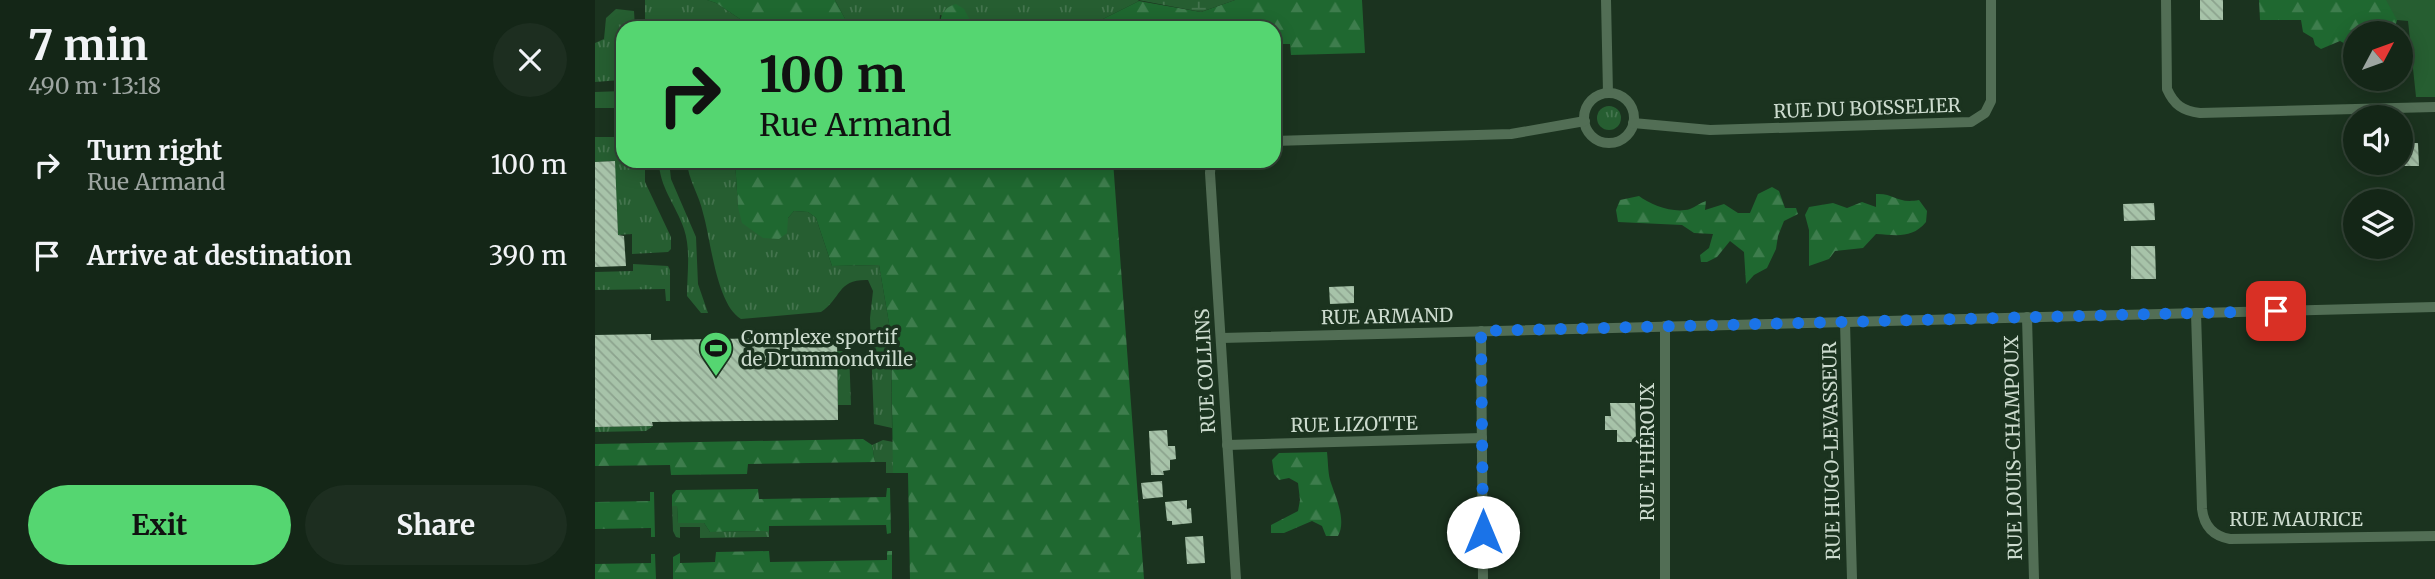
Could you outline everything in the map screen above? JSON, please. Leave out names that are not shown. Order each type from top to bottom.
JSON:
[{"type":"street","points":[[1606,0],[1608,93]]},
{"type":"street","name":"RUE DU BOISSELIER","points":[[1633,123],[1710,130],[1971,122],[1985,113],[1991,101],[1991,0]]},
{"type":"street","points":[[2166,0],[2167,89],[2172,100],[2185,110],[2200,113],[2435,107]]},
{"type":"street","points":[[1608,93],[1626,100],[1633,110],[1633,123],[1631,130],[1622,139],[1608,143],[1590,134],[1584,114],[1590,102],[1601,94],[1608,93]]},
{"type":"street","points":[[1281,141],[1511,134],[1585,121]]},
{"type":"street","name":"RUE COLLINS","points":[[1210,168],[1236,579]]},
{"type":"street","name":"RUE ARMAND","points":[[1221,338],[2435,307]]},
{"type":"street","name":"RUE MAURICE","points":[[2196,313],[2202,509],[2210,530],[2230,539],[2435,536]]},
{"type":"street","name":"RUE LOUIS-CHAMPOUX","points":[[2027,317],[2034,579]]},
{"type":"street","name":"RUE HUGO-LEVASSEUR","points":[[1846,322],[1851,579]]},
{"type":"street","name":"RUE THÉROUX","points":[[1665,326],[1665,579]]},
{"type":"street","points":[[1481,331],[1483,579]]},
{"type":"street","name":"RUE LIZOTTE","points":[[1227,445],[1482,438]]},
{"type":"green space","points":[[645,0],[707,0],[743,21],[645,21]]},
{"type":"green space","points":[[707,0],[835,0],[846,21],[743,21]]},
{"type":"green space","points":[[835,0],[1139,1],[1099,21],[961,21],[940,15],[940,21],[846,21]]},
{"type":"green space","points":[[1138,0],[1235,0],[1201,12]]},
{"type":"green space","points":[[1235,0],[1362,0],[1365,53],[1291,55],[1290,44],[1281,44],[1281,21],[1099,21],[1139,1],[1201,12]]},
{"type":"green space","points":[[2259,0],[2397,0],[2408,20],[2343,21],[2343,43],[2340,41],[2321,49],[2315,45],[2313,38],[2303,32],[2301,20],[2260,20]]},
{"type":"green space","points":[[2386,0],[2435,0],[2435,97],[2416,97],[2413,21],[2397,20]]},
{"type":"green space","points":[[956,4],[964,9],[970,21],[941,21],[948,8]]},
{"type":"green space","points":[[616,9],[634,11],[635,21],[616,21],[616,80],[595,82],[595,43],[604,39],[606,18]]},
{"type":"green space","points":[[616,91],[616,108],[595,108],[595,92]]},
{"type":"green space","points":[[1609,106],[1620,113],[1621,118],[1614,129],[1609,130],[1598,123],[1597,118],[1604,107]]},
{"type":"green space","points":[[595,137],[616,137],[616,168],[645,168],[645,182],[671,237],[671,249],[668,252],[632,254],[632,234],[618,235],[614,161],[595,162]]},
{"type":"green space","points":[[670,168],[671,179],[696,237],[698,284],[708,313],[701,313],[687,296],[686,237],[660,170]]},
{"type":"green space","points":[[688,168],[735,168],[738,207],[788,218],[794,211],[808,212],[816,218],[832,266],[879,265],[891,335],[892,428],[874,424],[870,318],[873,291],[868,280],[845,286],[821,312],[741,319],[726,300],[720,286],[701,206]]},
{"type":"green space","points":[[735,168],[1114,168],[1144,579],[910,579],[908,473],[893,473],[891,335],[879,265],[832,266],[816,218],[808,212],[794,211],[788,218],[787,233],[779,239],[763,238],[742,223]]},
{"type":"green space","points":[[1772,187],[1779,191],[1785,208],[1796,208],[1798,214],[1784,221],[1767,268],[1754,275],[1746,284],[1744,252],[1730,241],[1717,257],[1701,262],[1700,255],[1709,248],[1713,234],[1694,233],[1682,225],[1618,222],[1616,210],[1620,200],[1639,196],[1650,203],[1677,210],[1690,209],[1706,201],[1705,210],[1724,204],[1738,213],[1750,213],[1758,194]]},
{"type":"green space","points":[[1876,194],[1905,201],[1919,200],[1927,211],[1926,222],[1909,234],[1876,234],[1863,248],[1835,251],[1829,259],[1809,266],[1809,230],[1805,215],[1809,207],[1833,203],[1847,208],[1862,202],[1876,207]]},
{"type":"green space","points":[[633,264],[668,266],[670,301],[666,301],[665,289],[595,290],[595,272],[633,271]]},
{"type":"green space","points":[[837,351],[849,351],[851,405],[838,405]]},
{"type":"green space","points":[[653,426],[646,431],[595,432],[595,427]]},
{"type":"green space","points":[[863,439],[872,445],[875,462],[748,464],[747,474],[671,475],[670,465],[595,466],[595,444]]},
{"type":"green space","points":[[883,440],[893,442],[893,473],[886,473],[886,462],[875,462],[872,445]]},
{"type":"green space","points":[[1327,452],[1330,480],[1341,515],[1338,536],[1326,536],[1322,526],[1312,521],[1284,533],[1271,533],[1271,525],[1298,511],[1300,500],[1298,483],[1289,478],[1279,480],[1274,474],[1272,460],[1279,453]]},
{"type":"green space","points":[[887,488],[890,488],[891,533],[887,534],[886,525],[769,526],[769,531],[710,532],[704,523],[678,523],[677,506],[672,506],[672,495],[676,490],[758,489],[759,499],[886,497]]},
{"type":"green space","points":[[650,492],[654,492],[655,537],[651,537],[651,528],[595,529],[595,502],[650,501]]},
{"type":"green space","points":[[672,506],[677,506],[678,523],[704,523],[710,532],[769,531],[769,537],[700,538],[700,527],[680,527],[680,538],[676,537],[673,531]]},
{"type":"green space","points":[[769,551],[770,562],[887,560],[887,551],[892,551],[892,579],[673,579],[673,557],[680,553],[680,563],[715,562],[716,552]]},
{"type":"green space","points":[[651,554],[655,554],[656,579],[595,579],[595,564],[651,563]]},
{"type":"building","points":[[2200,0],[2223,0],[2223,20],[2200,20]]},
{"type":"building","points":[[2413,143],[2418,143],[2419,166],[2413,166]]},
{"type":"building","points":[[615,161],[618,235],[624,236],[626,266],[595,267],[595,162]]},
{"type":"building","points":[[2154,203],[2155,220],[2124,221],[2123,204]]},
{"type":"building","points":[[2131,246],[2155,246],[2156,279],[2131,279]]},
{"type":"building","points":[[1354,286],[1354,303],[1330,304],[1329,287]]},
{"type":"building","name":"Complexe sportif de Drummondville","points":[[651,334],[651,340],[837,337],[838,420],[652,422],[653,426],[595,427],[595,335]]},
{"type":"building","points":[[1610,403],[1635,403],[1636,442],[1617,442],[1617,430],[1605,430],[1605,416],[1611,416]]},
{"type":"building","points":[[1167,430],[1168,446],[1175,446],[1176,459],[1170,460],[1170,470],[1163,471],[1164,475],[1151,475],[1149,431]]},
{"type":"building","points":[[1162,481],[1163,497],[1143,499],[1141,483]]},
{"type":"building","points":[[1187,500],[1187,509],[1191,508],[1192,523],[1172,525],[1172,521],[1167,521],[1165,502]]},
{"type":"building","points":[[1203,536],[1205,563],[1187,564],[1185,537]]},
{"type":"place","name":"Complexe sportif de Drummondville","points":[[716,378]]},
{"type":"route","points":[[1483,532],[1481,331],[2276,311]]}]
